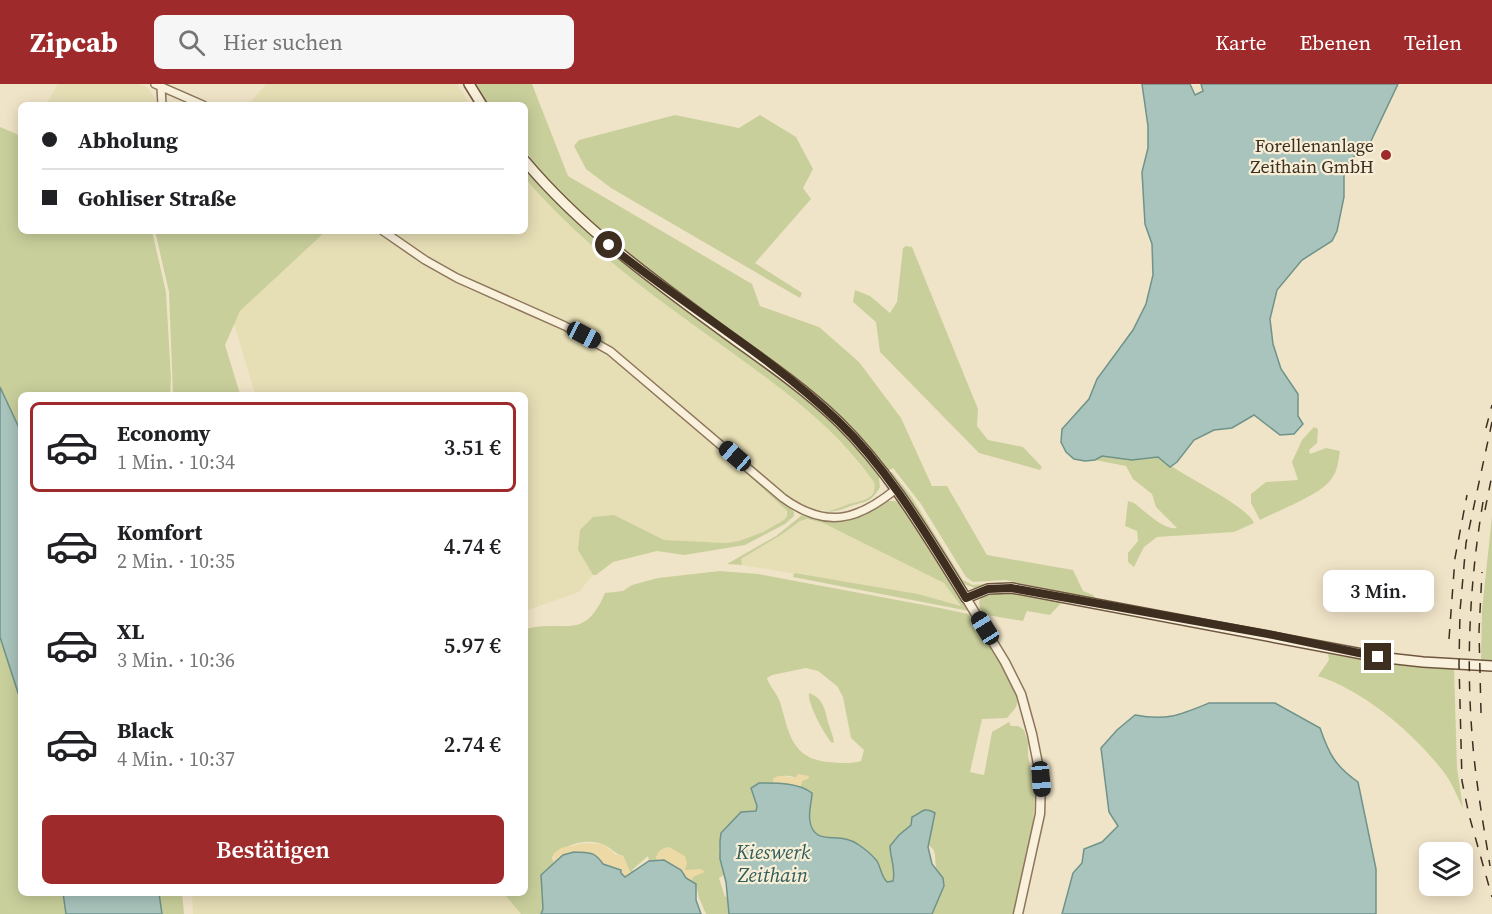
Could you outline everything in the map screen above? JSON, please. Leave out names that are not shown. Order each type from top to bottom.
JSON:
[{"type":"main road","points":[[469,84],[480,102]]},
{"type":"main road","points":[[528,164],[565,204],[618,252],[813,398],[859,442],[896,489],[966,598],[988,589],[1011,588],[1397,660],[1492,666]]},
{"type":"street","points":[[158,85],[161,102]]},
{"type":"street","points":[[158,85],[196,102]]},
{"type":"street","points":[[387,234],[457,279],[565,326],[610,351],[783,498],[801,510],[828,518],[844,518],[867,509],[896,489]]},
{"type":"street","points":[[966,598],[1001,654],[1021,694],[1041,779],[1040,814],[1018,914]]},
{"type":"shaded area","points":[[58,84],[138,84],[148,88],[156,100],[156,102],[48,102]]},
{"type":"shaded area","points":[[266,84],[457,84],[468,101],[467,102],[251,102]]},
{"type":"shaded area","points":[[528,181],[580,235],[629,276],[785,391],[830,429],[849,448],[874,482],[875,488],[864,501],[837,510],[814,510],[804,506],[787,495],[612,348],[566,322],[456,274],[394,234],[528,234]]},
{"type":"shaded area","points":[[323,234],[380,234],[407,253],[466,288],[564,330],[624,367],[742,467],[785,507],[787,516],[763,532],[726,543],[664,540],[614,515],[578,550],[593,575],[579,592],[528,610],[528,392],[254,392],[234,323],[240,311]]},
{"type":"shaded area","points":[[803,519],[823,523],[944,583],[961,606],[918,594],[742,565],[740,560]]},
{"type":"shaded area","points":[[192,896],[506,896],[521,914],[193,914]]},
{"type":"green space","points":[[472,84],[532,84],[568,176],[752,284],[760,306],[819,327],[859,362],[901,418],[932,486],[947,486],[987,555],[1073,570],[1083,591],[1093,595],[1097,600],[1005,580],[973,582],[966,577],[921,504],[893,468],[888,471],[854,433],[591,225],[528,160],[528,102],[483,102]]},
{"type":"green space","points":[[675,115],[739,128],[760,115],[796,137],[813,169],[803,188],[811,199],[755,263],[802,293],[800,298],[611,188],[586,169],[574,146],[579,140]]},
{"type":"green space","points":[[0,127],[18,135],[18,234],[153,234],[166,292],[171,379],[170,392],[18,392],[18,426],[0,387]]},
{"type":"green space","points":[[528,168],[563,206],[810,400],[855,444],[881,476],[879,478],[880,487],[873,497],[866,502],[840,510],[823,511],[868,498],[875,488],[874,482],[841,442],[785,392],[644,288],[594,247],[528,181]]},
{"type":"green space","points":[[156,234],[323,234],[240,311],[225,345],[239,392],[173,392],[169,292]]},
{"type":"green space","points":[[380,234],[443,274],[564,329],[609,354],[781,499],[794,512],[794,516],[785,524],[745,545],[684,555],[657,551],[613,562],[593,575],[578,550],[580,530],[593,517],[614,515],[664,540],[726,543],[763,532],[784,520],[787,511],[722,450],[607,355],[564,330],[485,296],[443,275]]},
{"type":"green space","points":[[393,234],[455,273],[427,258]]},
{"type":"green space","points":[[912,247],[978,409],[977,426],[988,440],[1023,447],[1042,467],[1040,470],[979,453],[880,352],[876,322],[853,302],[855,290],[870,296],[890,313],[897,302],[903,248]]},
{"type":"green space","points":[[457,275],[575,327],[612,348],[657,386],[611,349],[566,324]]},
{"type":"green space","points":[[686,410],[787,495],[805,506],[823,511],[818,513],[786,496]]},
{"type":"green space","points":[[1314,427],[1318,429],[1317,443],[1309,450],[1310,454],[1326,448],[1340,451],[1334,475],[1327,484],[1310,496],[1260,520],[1251,503],[1251,494],[1266,482],[1298,480],[1292,462],[1302,440]]},
{"type":"green space","points":[[1102,456],[1132,460],[1159,457],[1239,507],[1254,523],[1234,532],[1157,537],[1144,547],[1134,567],[1128,562],[1128,553],[1138,541],[1137,531],[1125,526],[1128,501],[1161,524],[1177,528],[1156,507],[1152,494],[1133,479],[1126,466],[1095,460]]},
{"type":"green space","points":[[892,472],[911,496],[963,580],[973,585],[994,583],[1027,588],[987,585],[975,588],[964,584],[890,473]]},
{"type":"green space","points":[[888,501],[901,504],[969,611],[793,577],[794,573],[918,594],[961,606],[944,583],[823,523],[807,519],[800,521],[741,559],[742,565],[727,564],[776,536],[802,515],[830,521],[846,520]]},
{"type":"green space","points":[[1492,516],[1492,663],[1481,662],[1482,610]]},
{"type":"green space","points":[[720,571],[758,574],[968,614],[979,627],[1009,676],[1017,699],[1016,707],[1007,718],[982,719],[970,772],[984,775],[992,732],[1009,722],[1011,726],[1018,726],[1024,730],[1028,742],[1035,794],[1033,825],[1013,914],[932,914],[944,884],[937,870],[935,853],[928,845],[935,816],[918,815],[912,818],[911,825],[899,835],[890,851],[894,866],[893,881],[887,882],[876,860],[869,852],[844,838],[822,837],[813,832],[809,810],[812,801],[807,790],[800,788],[802,781],[799,779],[784,776],[773,779],[774,783],[759,783],[752,793],[757,806],[756,811],[721,833],[719,850],[724,875],[719,878],[725,897],[727,896],[729,914],[706,914],[696,884],[691,881],[693,877],[684,868],[656,856],[657,860],[649,861],[648,856],[632,870],[634,871],[631,874],[623,856],[602,844],[582,842],[569,846],[552,857],[554,863],[541,875],[543,909],[541,914],[521,914],[506,896],[528,896],[528,629],[572,626],[581,623],[589,618],[597,608],[605,593],[623,591],[632,585],[658,578]],"holes":[[[806,668],[818,671],[837,686],[843,697],[851,738],[864,750],[861,761],[841,763],[816,760],[799,750],[789,733],[780,702],[767,678]]]},
{"type":"green space","points":[[1005,592],[1062,602],[1050,615],[1027,611],[1023,621],[981,614],[979,602],[982,596]]},
{"type":"green space","points":[[0,637],[18,693],[18,896],[63,896],[66,914],[0,914]]},
{"type":"green space","points":[[1328,654],[1382,663],[1454,668],[1457,768],[1463,808],[1443,771],[1402,728],[1353,692],[1318,676],[1329,660]]},
{"type":"green space","points":[[809,693],[823,704],[834,739],[832,743],[821,727]]},
{"type":"green space","points":[[159,896],[182,896],[184,914],[162,914]]},
{"type":"sand","points":[[798,774],[809,776],[808,779],[802,781],[800,788],[774,783],[773,779],[776,777],[796,777]]},
{"type":"sand","points":[[584,843],[603,844],[615,854],[623,856],[631,874],[625,877],[621,875],[620,869],[609,866],[585,853],[568,856],[554,863],[553,854],[561,848]]},
{"type":"sand","points":[[669,847],[685,856],[687,863],[685,870],[701,869],[705,872],[689,881],[672,864],[657,860],[660,851]]},
{"type":"water","points":[[1142,84],[1190,84],[1195,95],[1203,91],[1201,84],[1398,84],[1370,143],[1349,161],[1344,176],[1344,197],[1337,231],[1332,241],[1302,260],[1277,290],[1270,319],[1273,344],[1281,369],[1298,394],[1298,416],[1303,424],[1294,434],[1280,435],[1254,415],[1232,428],[1214,430],[1194,440],[1177,462],[1170,467],[1158,457],[1132,460],[1102,456],[1095,460],[1074,459],[1066,452],[1061,442],[1062,429],[1089,399],[1097,379],[1133,330],[1146,304],[1153,275],[1152,244],[1145,224],[1142,172],[1148,148],[1148,126]]},
{"type":"water","points":[[0,387],[18,426],[18,693],[0,637]]},
{"type":"water","points":[[1209,703],[1275,703],[1320,728],[1334,759],[1358,782],[1376,869],[1376,914],[1062,914],[1073,873],[1082,863],[1084,849],[1102,842],[1118,826],[1109,812],[1101,748],[1135,715],[1173,716]]},
{"type":"water","name":"Kieswerk Zeithain","points":[[759,783],[793,785],[812,793],[810,817],[812,829],[822,837],[852,841],[871,854],[887,882],[893,881],[894,876],[890,846],[911,825],[912,817],[925,810],[935,813],[928,847],[932,864],[943,878],[944,886],[932,914],[729,914],[726,882],[720,859],[721,833],[741,812],[756,811],[757,806],[751,788]]},
{"type":"water","name":"Kieswerk Zeithain","points":[[574,852],[594,855],[603,864],[621,870],[625,877],[649,861],[664,860],[681,870],[686,878],[696,884],[696,900],[701,914],[541,914],[543,909],[541,875],[563,855]]},
{"type":"water","points":[[63,896],[159,896],[162,914],[66,914]]},
{"type":"railway","points":[[1486,428],[1492,405]]},
{"type":"railway","points":[[1492,422],[1466,543],[1460,611],[1459,664],[1462,781],[1492,897]]},
{"type":"railway","points":[[1485,510],[1492,475]]},
{"type":"railway","points":[[1449,639],[1455,558],[1467,495]]},
{"type":"railway","points":[[1483,502],[1472,589],[1469,676],[1475,767],[1490,866]]},
{"type":"railway","points":[[1481,713],[1479,631],[1482,572]]},
{"type":"place","name":"Forellenanlage Zeithain GmbH","points":[[1386,155]]},
{"type":"route","points":[[609,245],[813,398],[838,421],[886,475],[926,532],[966,598],[988,589],[1011,588],[1268,634],[1378,657]]}]
